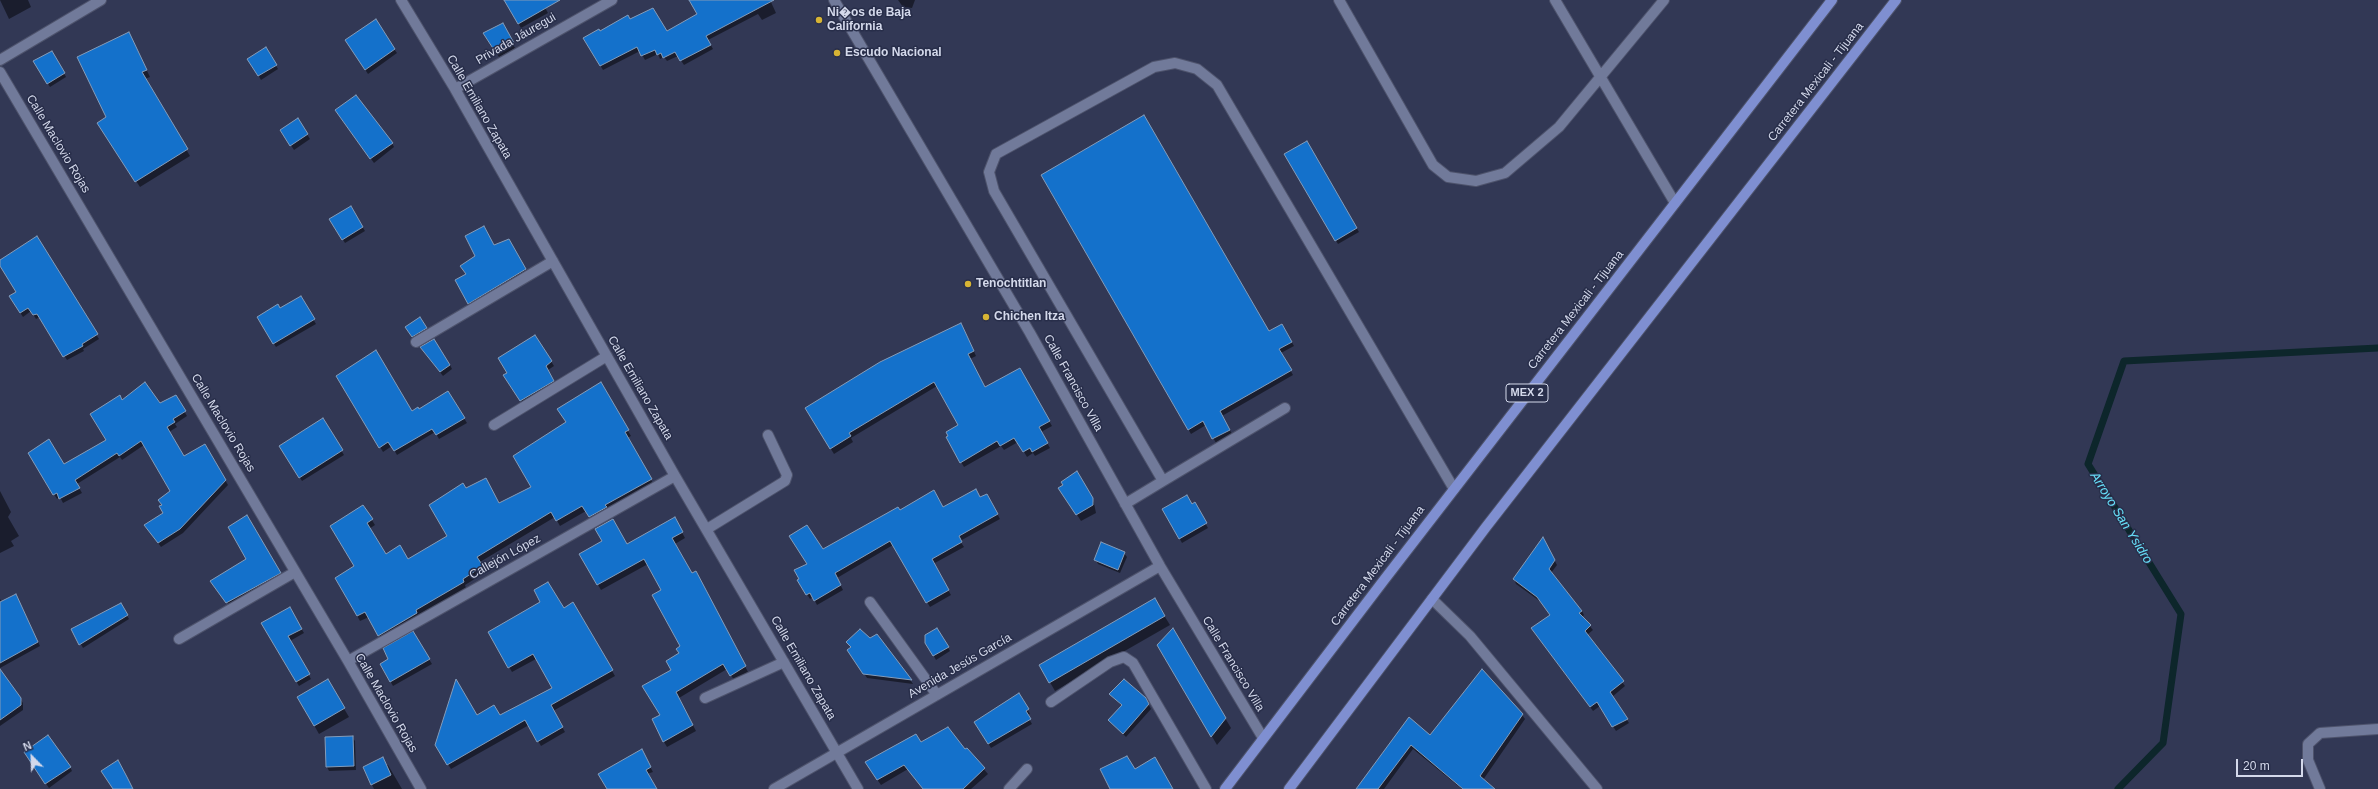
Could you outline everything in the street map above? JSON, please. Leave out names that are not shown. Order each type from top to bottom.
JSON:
[{"type":"main road","name":"Carretera Mexicali - Tijuana","points":[[1225,789],[1454,489],[1832,0]]},
{"type":"main road","name":"Carretera Mexicali - Tijuana","points":[[1289,789],[1432,599],[1896,0]]},
{"type":"street","points":[[0,60],[101,0]]},
{"type":"street","name":"Calle Emiliano Zapata","points":[[400,0],[455,89],[675,476],[858,789]]},
{"type":"street","name":"Privada Jáuregui","points":[[455,89],[612,0]]},
{"type":"street","name":"Calle Francisco Villa","points":[[834,0],[1030,333],[1160,566],[1263,738]]},
{"type":"street","points":[[1339,0],[1433,165],[1448,177],[1476,181],[1505,173],[1559,127],[1664,0]]},
{"type":"street","points":[[1555,0],[1675,203]]},
{"type":"street","points":[[1163,481],[994,191],[989,172],[996,154],[1154,67],[1175,63],[1197,69],[1217,85],[1454,489]]},
{"type":"street","name":"Calle Maclovio Rojas","points":[[0,72],[348,661],[420,789]]},
{"type":"street","points":[[416,342],[553,261]]},
{"type":"street","points":[[494,425],[607,356]]},
{"type":"street","points":[[1125,504],[1285,408]]},
{"type":"street","points":[[706,529],[785,481],[787,475],[768,435]]},
{"type":"street","name":"Callejón López","points":[[348,661],[675,476]]},
{"type":"street","name":"Avenida Jesús García","points":[[774,789],[1160,566]]},
{"type":"street","points":[[179,639],[295,572]]},
{"type":"street","points":[[1432,599],[1470,636],[1597,789]]},
{"type":"street","points":[[870,602],[937,695]]},
{"type":"street","points":[[1051,702],[1110,662],[1124,657],[1133,663],[1206,789]]},
{"type":"street","points":[[705,698],[784,662]]},
{"type":"street","points":[[2320,789],[2308,760],[2308,744],[2320,733],[2378,730]]},
{"type":"street","points":[[1009,789],[1027,769]]},
{"type":"building","points":[[504,0],[560,0],[518,24]]},
{"type":"building","points":[[689,0],[774,0],[706,36],[711,45],[680,61],[675,52],[663,58],[661,53],[657,55],[655,50],[641,56],[637,47],[600,66],[583,38],[599,29],[600,31],[628,15],[630,19],[653,8],[667,31],[697,14]]},
{"type":"building","points":[[376,19],[395,49],[365,70],[345,40]]},
{"type":"building","points":[[503,23],[514,43],[496,53],[483,33]]},
{"type":"building","points":[[129,32],[147,70],[142,72],[188,149],[135,182],[97,123],[106,117],[77,57]]},
{"type":"building","points":[[266,47],[277,65],[258,76],[247,59]]},
{"type":"building","points":[[52,51],[65,73],[47,84],[33,61]]},
{"type":"building","points":[[356,95],[393,143],[370,159],[335,110]]},
{"type":"building","points":[[1144,115],[1269,331],[1282,324],[1292,342],[1279,349],[1292,370],[1220,411],[1230,430],[1212,439],[1203,421],[1188,430],[1041,175]]},
{"type":"building","points":[[298,118],[308,134],[290,146],[280,130]]},
{"type":"building","points":[[1307,141],[1357,228],[1335,241],[1284,154]]},
{"type":"building","points":[[351,206],[363,227],[342,240],[329,219]]},
{"type":"building","points":[[484,226],[494,245],[509,239],[526,269],[468,304],[455,280],[466,274],[460,266],[475,256],[465,236]]},
{"type":"building","points":[[37,236],[98,334],[82,344],[83,346],[63,357],[37,314],[33,315],[28,308],[20,313],[9,296],[16,292],[0,266],[0,260]]},
{"type":"building","points":[[301,296],[315,319],[273,344],[257,317],[278,304],[280,308]]},
{"type":"building","points":[[420,317],[427,328],[412,337],[405,327]]},
{"type":"building","points":[[961,323],[974,351],[968,354],[985,387],[1020,368],[1050,421],[1039,427],[1048,443],[1032,452],[1030,448],[1023,452],[1014,438],[1000,446],[997,441],[960,463],[946,437],[948,436],[946,432],[958,425],[934,382],[849,433],[851,436],[830,449],[805,408],[880,362]]},
{"type":"building","points":[[535,335],[552,361],[546,366],[554,381],[520,401],[503,375],[507,373],[498,358]]},
{"type":"building","points":[[434,339],[450,365],[440,372],[420,347]]},
{"type":"building","points":[[376,350],[412,411],[418,407],[419,409],[448,391],[465,418],[436,435],[432,429],[394,451],[388,442],[379,448],[336,376]]},
{"type":"building","points":[[145,382],[160,403],[176,395],[186,411],[173,419],[175,422],[167,427],[184,456],[205,444],[226,480],[180,529],[158,543],[144,525],[163,513],[159,506],[162,505],[158,500],[170,491],[141,441],[119,456],[117,453],[75,480],[80,488],[59,499],[57,493],[53,495],[28,453],[49,439],[64,464],[106,440],[90,414],[120,395],[122,400]]},
{"type":"building","points":[[601,382],[629,430],[625,432],[652,479],[605,505],[607,507],[589,517],[582,506],[556,521],[551,512],[477,557],[483,566],[463,579],[464,582],[416,610],[417,613],[378,636],[365,612],[357,616],[335,578],[354,566],[330,526],[363,505],[373,519],[367,523],[386,554],[400,545],[408,559],[447,536],[429,505],[463,483],[466,488],[486,478],[499,503],[531,487],[513,456],[566,422],[557,409]]},
{"type":"building","points":[[323,418],[343,450],[299,478],[279,446]]},
{"type":"building","points":[[1077,471],[1093,498],[1093,505],[1076,515],[1058,488],[1063,485],[1061,482]]},
{"type":"building","points":[[976,489],[980,497],[987,494],[998,514],[959,536],[962,542],[932,559],[949,590],[926,603],[890,541],[835,573],[841,585],[814,601],[810,593],[806,595],[797,580],[799,579],[794,570],[807,564],[789,536],[807,525],[823,549],[898,507],[900,510],[934,490],[943,507]]},
{"type":"building","points":[[1187,495],[1192,504],[1195,502],[1207,523],[1179,539],[1162,509]]},
{"type":"building","points":[[247,515],[281,573],[226,603],[210,581],[246,559],[228,527]]},
{"type":"building","points":[[675,517],[683,532],[672,538],[692,573],[696,571],[746,666],[730,676],[723,664],[676,692],[693,725],[663,742],[652,719],[660,715],[642,686],[671,670],[666,661],[679,653],[676,649],[680,646],[652,595],[661,590],[644,559],[597,585],[579,554],[602,541],[595,529],[613,519],[627,544]]},
{"type":"building","points":[[1543,537],[1555,560],[1549,569],[1582,611],[1579,613],[1591,625],[1585,631],[1624,681],[1610,692],[1628,719],[1612,727],[1597,702],[1590,707],[1531,628],[1550,615],[1537,597],[1513,579]]},
{"type":"building","points":[[1101,542],[1125,552],[1118,570],[1094,560]]},
{"type":"building","points":[[548,582],[564,608],[573,602],[613,670],[551,705],[563,727],[537,742],[525,720],[447,765],[435,745],[456,679],[477,715],[494,705],[500,715],[552,688],[533,654],[508,668],[488,632],[540,602],[534,590]]},
{"type":"building","points":[[16,594],[38,642],[0,663],[0,602]]},
{"type":"building","points":[[1155,598],[1165,616],[1049,683],[1039,665]]},
{"type":"building","points":[[121,603],[128,615],[79,645],[71,629]]},
{"type":"building","points":[[290,607],[302,629],[288,636],[310,674],[296,682],[261,623]]},
{"type":"building","points":[[937,628],[949,647],[933,656],[925,643],[925,635]]},
{"type":"building","points":[[1173,628],[1226,718],[1211,737],[1157,645]]},
{"type":"building","points":[[860,629],[870,638],[877,634],[912,680],[863,674],[847,650],[851,647],[846,642]]},
{"type":"building","points":[[413,631],[430,659],[390,682],[380,664],[388,659],[383,648]]},
{"type":"building","points":[[0,669],[21,698],[21,705],[0,720]]},
{"type":"building","points":[[1482,669],[1523,714],[1480,776],[1495,789],[1463,789],[1411,745],[1378,789],[1356,789],[1409,717],[1430,735]]},
{"type":"building","points":[[328,679],[345,708],[314,726],[297,697]]},
{"type":"building","points":[[1124,679],[1146,698],[1149,704],[1123,734],[1108,720],[1122,705],[1109,694]]},
{"type":"building","points":[[1019,693],[1029,709],[1026,711],[1031,719],[988,744],[974,722]]},
{"type":"building","points":[[948,727],[965,749],[967,748],[985,768],[963,789],[923,789],[904,765],[877,780],[865,762],[916,734],[921,742]]},
{"type":"building","points":[[48,735],[71,767],[45,784],[24,752]]},
{"type":"building","points":[[353,736],[354,766],[326,767],[325,737]]},
{"type":"building","points":[[642,749],[651,767],[646,770],[657,789],[607,789],[598,774]]},
{"type":"building","points":[[1127,756],[1135,769],[1155,757],[1173,789],[1110,789],[1100,769]]},
{"type":"building","points":[[383,757],[391,775],[371,785],[363,767]]},
{"type":"building","points":[[118,760],[133,789],[113,789],[101,771]]},
{"type":"waterway","name":"Arroyo San Ysidro","points":[[2118,789],[2163,743],[2181,614],[2088,464],[2124,361],[2378,348]]},
{"type":"place","name":"Ni�os de Baja California","points":[[819,20]]},
{"type":"place","name":"Escudo Nacional","points":[[837,53]]},
{"type":"place","name":"Tenochtitlan","points":[[968,284]]},
{"type":"place","name":"Chichen Itza","points":[[986,317]]}]
